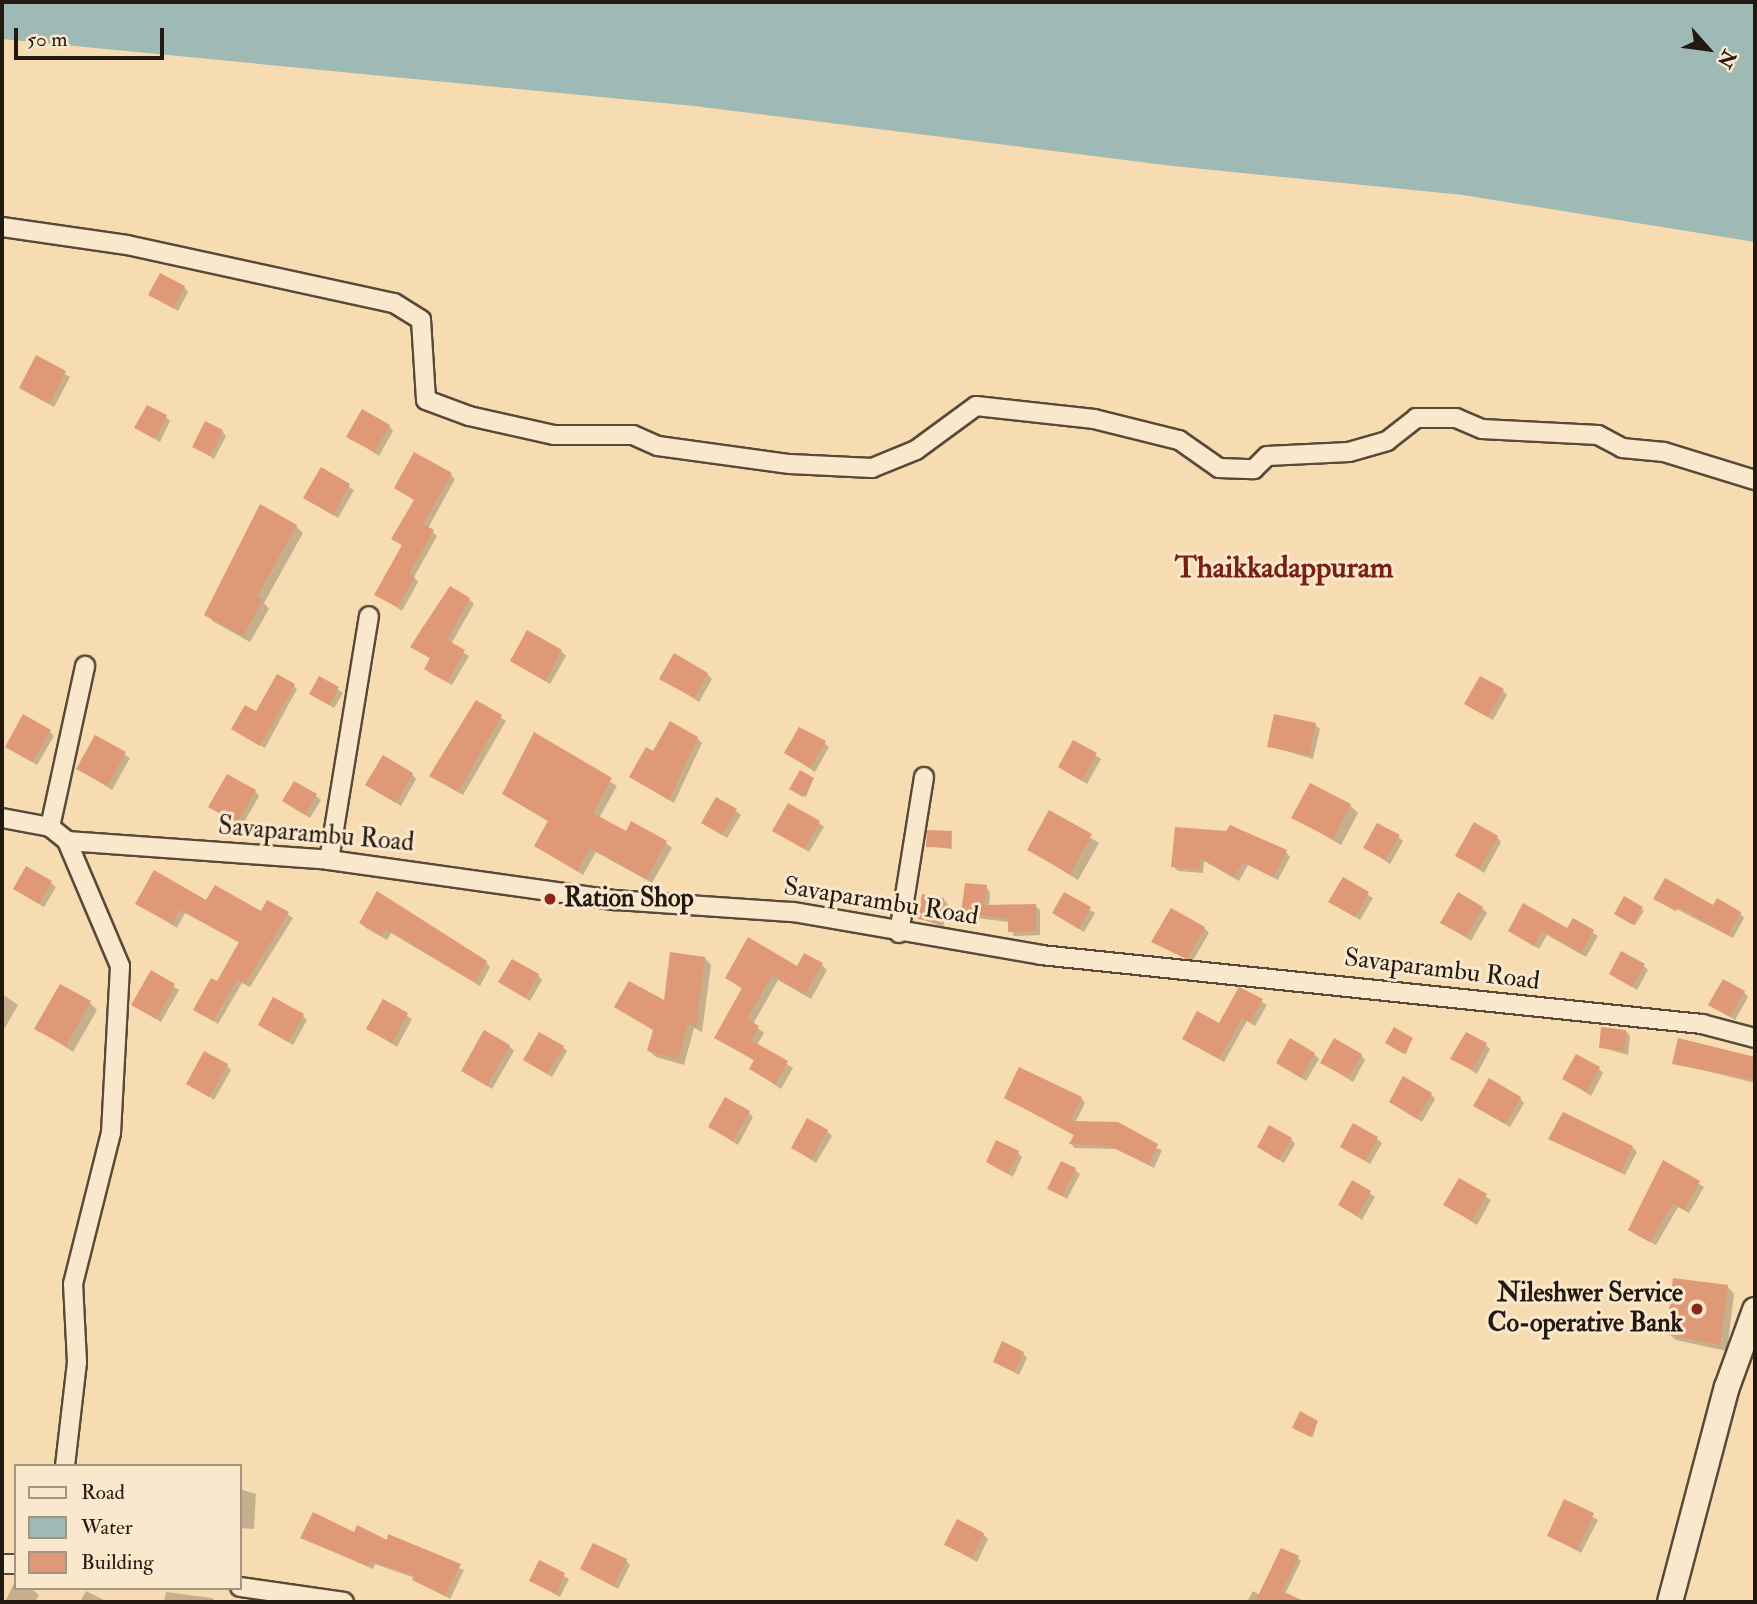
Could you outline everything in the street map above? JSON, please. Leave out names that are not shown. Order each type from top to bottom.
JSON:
[{"type":"main road","points":[[1670,1602],[1727,1387],[1755,1310]]},
{"type":"street","points":[[2,226],[127,245],[394,303],[421,320],[426,400],[470,416],[554,435],[633,435],[658,446],[790,464],[872,468],[916,450],[976,407],[1094,419],[1179,440],[1219,468],[1254,469],[1267,456],[1349,452],[1387,441],[1416,418],[1456,418],[1482,429],[1598,435],[1622,448],[1664,452],[1755,480]]},
{"type":"street","points":[[329,860],[369,616]]},
{"type":"street","points":[[50,827],[85,666]]},
{"type":"street","points":[[899,933],[924,777]]},
{"type":"street","points":[[2,818],[50,827],[67,841],[120,966],[111,1133],[73,1284],[77,1362],[65,1464]]},
{"type":"street","name":"Savaparambu Road","points":[[67,841],[329,860],[615,900],[793,912],[899,933],[1041,955],[1702,1024],[1755,1038]]},
{"type":"street","points":[[242,1587],[344,1602]]},
{"type":"water","points":[[2,2],[1755,2],[1755,242],[1463,195],[1173,166],[694,106],[2,39]]},
{"type":"building","points":[[160,273],[185,286],[173,308],[148,295]]},
{"type":"building","points":[[36,355],[66,371],[49,404],[19,388]]},
{"type":"building","points":[[147,405],[167,415],[155,439],[134,428]]},
{"type":"building","points":[[362,409],[390,425],[374,452],[346,437]]},
{"type":"building","points":[[205,421],[223,430],[210,456],[192,447]]},
{"type":"building","points":[[414,452],[452,473],[423,524],[434,530],[409,573],[415,576],[397,607],[374,595],[402,545],[391,539],[414,500],[394,488]]},
{"type":"building","points":[[321,467],[350,484],[333,515],[303,498]]},
{"type":"building","points":[[260,504],[297,525],[257,596],[263,600],[243,636],[204,615]]},
{"type":"building","points":[[450,586],[470,598],[447,640],[465,650],[447,682],[424,669],[430,658],[410,647]]},
{"type":"building","points":[[527,630],[562,650],[545,681],[510,661]]},
{"type":"building","points":[[674,653],[708,673],[694,698],[659,679]]},
{"type":"building","points":[[277,674],[295,684],[260,746],[231,729],[245,705],[256,711]]},
{"type":"building","points":[[319,676],[339,687],[329,705],[309,694]]},
{"type":"building","points":[[1480,676],[1504,689],[1488,717],[1464,704]]},
{"type":"building","points":[[476,700],[502,715],[458,792],[429,776]]},
{"type":"building","points":[[23,714],[51,730],[32,762],[5,747]]},
{"type":"building","points":[[1274,714],[1316,723],[1309,755],[1267,747]]},
{"type":"building","points":[[670,721],[698,737],[669,800],[629,777],[646,747],[653,751]]},
{"type":"building","points":[[799,727],[826,741],[810,768],[784,753]]},
{"type":"building","points":[[534,732],[612,778],[593,813],[626,831],[631,821],[667,841],[646,879],[590,848],[577,871],[534,846],[548,821],[502,794]]},
{"type":"building","points":[[95,735],[126,752],[107,786],[76,769]]},
{"type":"building","points":[[1073,740],[1097,753],[1082,781],[1058,767]]},
{"type":"building","points":[[383,755],[413,773],[396,803],[365,785]]},
{"type":"building","points":[[800,770],[814,778],[803,797],[789,789]]},
{"type":"building","points":[[227,774],[256,790],[237,823],[208,807]]},
{"type":"building","points":[[294,781],[317,794],[305,815],[282,801]]},
{"type":"building","points":[[1310,783],[1351,804],[1333,839],[1291,818]]},
{"type":"building","points":[[716,797],[737,809],[722,835],[701,823]]},
{"type":"building","points":[[788,803],[820,821],[804,849],[772,831]]},
{"type":"building","points":[[1049,810],[1092,834],[1070,874],[1027,850]]},
{"type":"building","points":[[1474,822],[1498,836],[1479,869],[1455,856]]},
{"type":"building","points":[[1377,823],[1400,835],[1385,860],[1363,848]]},
{"type":"building","points":[[1230,825],[1287,850],[1273,877],[1243,862],[1234,877],[1200,858],[1199,869],[1171,867],[1175,827],[1226,831]]},
{"type":"building","points":[[927,830],[952,831],[951,848],[926,847]]},
{"type":"building","points":[[26,866],[52,881],[39,904],[13,889]]},
{"type":"building","points":[[154,870],[206,900],[215,885],[261,911],[267,900],[289,912],[245,984],[237,979],[213,1021],[193,1010],[211,978],[217,981],[239,942],[180,909],[172,924],[135,904]]},
{"type":"building","points":[[1343,877],[1369,892],[1355,917],[1328,902]]},
{"type":"building","points":[[1665,878],[1713,905],[1717,898],[1741,912],[1728,935],[1678,907],[1676,911],[1653,899]]},
{"type":"building","points":[[965,883],[987,885],[984,905],[1036,904],[1036,931],[1008,932],[1008,919],[961,913]]},
{"type":"building","points":[[377,891],[487,961],[475,982],[386,929],[382,936],[359,923]]},
{"type":"building","points":[[1064,892],[1091,907],[1079,929],[1052,913]]},
{"type":"building","points":[[1458,892],[1483,907],[1466,937],[1440,923]]},
{"type":"building","points":[[922,894],[944,898],[939,923],[918,919]]},
{"type":"building","points":[[1624,896],[1643,907],[1633,925],[1614,914]]},
{"type":"building","points":[[1523,903],[1567,928],[1573,918],[1594,930],[1581,953],[1542,931],[1534,946],[1508,931]]},
{"type":"building","points":[[1171,908],[1205,927],[1187,959],[1151,942]]},
{"type":"building","points":[[748,937],[797,966],[804,953],[823,963],[805,994],[772,975],[747,1019],[759,1026],[751,1040],[788,1061],[775,1084],[749,1069],[754,1060],[714,1038],[742,988],[725,978]]},
{"type":"building","points":[[1621,951],[1645,964],[1632,987],[1609,974]]},
{"type":"building","points":[[670,952],[705,957],[696,1028],[688,1023],[678,1059],[647,1051],[653,1030],[614,1007],[629,981],[664,1000]]},
{"type":"building","points":[[512,959],[539,974],[525,998],[498,982]]},
{"type":"building","points":[[151,970],[175,984],[156,1019],[131,1005]]},
{"type":"building","points":[[1723,979],[1745,991],[1730,1017],[1708,1005]]},
{"type":"building","points":[[60,984],[91,1001],[66,1046],[34,1029]]},
{"type":"building","points":[[1239,987],[1263,999],[1250,1022],[1242,1018],[1219,1059],[1182,1039],[1197,1011],[1219,1023]]},
{"type":"building","points":[[273,997],[304,1014],[288,1042],[258,1025]]},
{"type":"building","points":[[383,999],[408,1013],[392,1043],[366,1029]]},
{"type":"building","points":[[1394,1027],[1413,1038],[1404,1054],[1385,1043]]},
{"type":"building","points":[[1601,1027],[1626,1030],[1624,1051],[1599,1048]]},
{"type":"building","points":[[484,1030],[510,1045],[487,1086],[461,1071]]},
{"type":"building","points":[[539,1032],[564,1046],[547,1074],[523,1060]]},
{"type":"building","points":[[1466,1032],[1487,1043],[1472,1070],[1450,1059]]},
{"type":"building","points":[[1290,1038],[1315,1053],[1301,1078],[1276,1063]]},
{"type":"building","points":[[1334,1038],[1362,1054],[1348,1078],[1320,1063]]},
{"type":"building","points":[[1678,1038],[1755,1057],[1755,1080],[1672,1064]]},
{"type":"building","points":[[204,1051],[228,1064],[209,1097],[186,1084]]},
{"type":"building","points":[[1576,1054],[1600,1067],[1586,1092],[1562,1079]]},
{"type":"building","points":[[1019,1067],[1082,1097],[1070,1121],[1118,1122],[1158,1144],[1149,1164],[1109,1146],[1069,1144],[1074,1135],[1004,1098]]},
{"type":"building","points":[[1403,1076],[1432,1093],[1417,1119],[1389,1102]]},
{"type":"building","points":[[1489,1078],[1521,1097],[1505,1124],[1473,1106]]},
{"type":"building","points":[[725,1097],[750,1111],[733,1141],[708,1127]]},
{"type":"building","points":[[1563,1112],[1633,1146],[1620,1172],[1548,1139]]},
{"type":"building","points":[[807,1118],[828,1130],[811,1159],[791,1148]]},
{"type":"building","points":[[1353,1123],[1378,1137],[1365,1161],[1340,1147]]},
{"type":"building","points":[[1269,1125],[1292,1138],[1279,1160],[1257,1147]]},
{"type":"building","points":[[996,1140],[1019,1151],[1008,1174],[986,1162]]},
{"type":"building","points":[[1663,1160],[1700,1181],[1684,1210],[1673,1203],[1650,1242],[1628,1230]]},
{"type":"building","points":[[1061,1161],[1076,1168],[1062,1196],[1047,1189]]},
{"type":"building","points":[[1459,1178],[1487,1194],[1472,1221],[1443,1205]]},
{"type":"building","points":[[1352,1180],[1371,1191],[1357,1216],[1338,1205]]},
{"type":"building","name":"Nileshwer Service Co-operative Bank","points":[[1673,1278],[1728,1285],[1720,1345],[1666,1334]]},
{"type":"building","points":[[1002,1341],[1024,1352],[1014,1372],[993,1362]]},
{"type":"building","points":[[1300,1411],[1318,1421],[1311,1437],[1292,1428]]},
{"type":"building","points":[[1564,1499],[1594,1513],[1577,1550],[1547,1536]]},
{"type":"building","points":[[313,1512],[354,1532],[357,1525],[387,1540],[388,1534],[461,1564],[445,1596],[412,1580],[414,1576],[370,1561],[368,1566],[300,1538]]},
{"type":"building","points":[[957,1519],[984,1533],[972,1558],[944,1545]]},
{"type":"building","points":[[593,1543],[627,1559],[613,1586],[580,1569]]},
{"type":"building","points":[[1281,1548],[1299,1556],[1282,1591],[1306,1602],[1255,1602]]},
{"type":"building","points":[[539,1560],[565,1573],[556,1594],[529,1581]]},
{"type":"place","name":"Ration Shop","points":[[550,899]]},
{"type":"place","name":"Nileshwer Service Co-operative Bank","points":[[1697,1309]]},
{"type":"district","name":"Thaikkadappuram","points":[[1284,568]]}]
